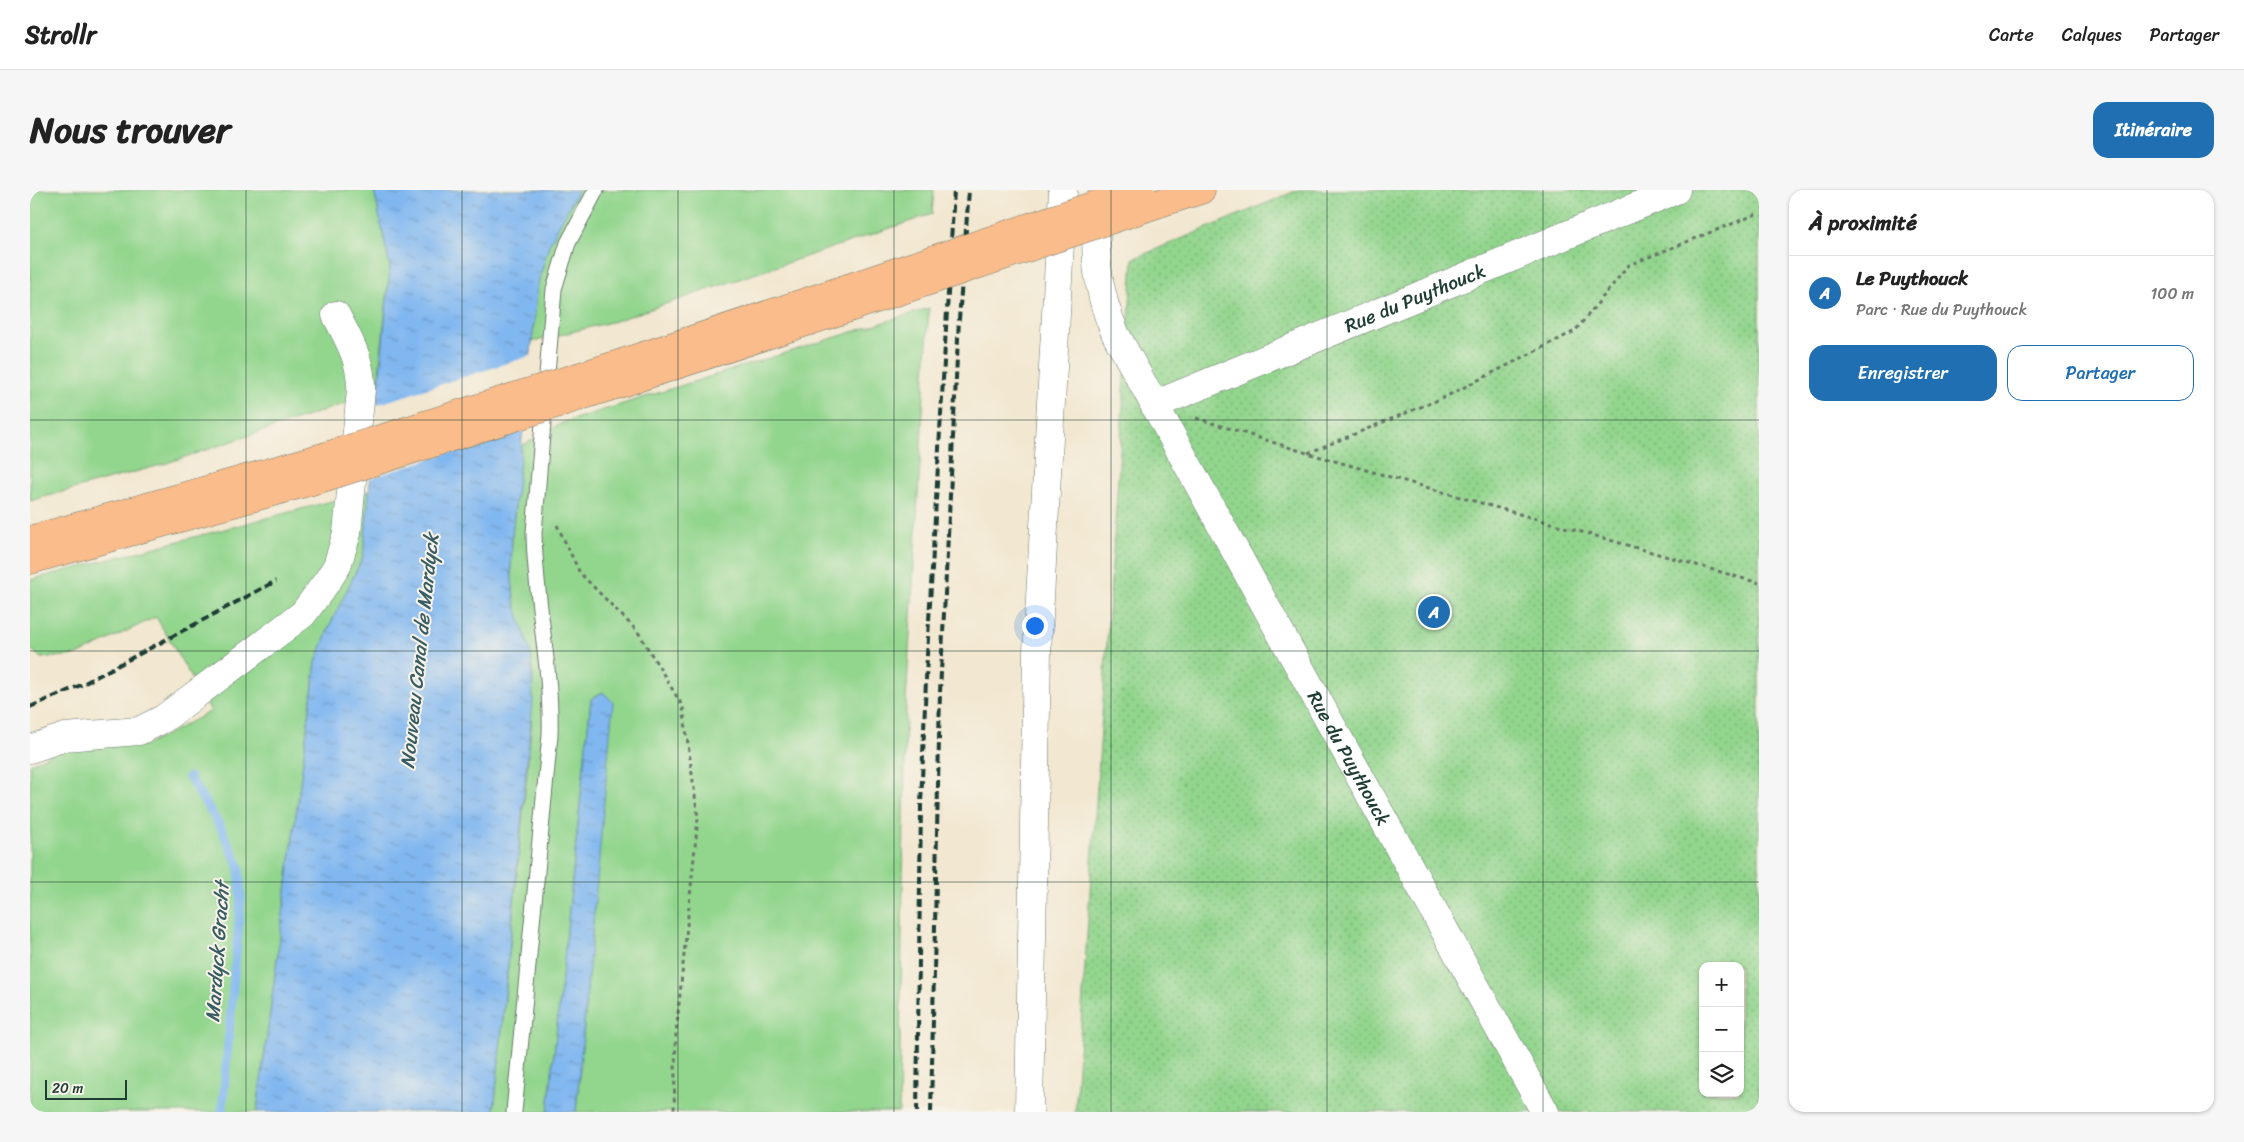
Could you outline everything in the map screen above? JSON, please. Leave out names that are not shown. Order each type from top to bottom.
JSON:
[{"type":"main road","points":[[30,560],[624,373],[1148,197],[1201,190]]},
{"type":"main road","points":[[30,540],[324,467]]},
{"type":"street","points":[[1029,1112],[1037,651],[1063,190]]},
{"type":"street","name":"Rue du Puythouck","points":[[1098,190],[1096,269],[1101,294],[1116,335],[1544,1112]]},
{"type":"street","name":"Rue du Puythouck","points":[[1154,405],[1676,190]]},
{"type":"street","points":[[30,749],[65,737],[127,733],[163,719],[274,637],[303,614],[316,599],[337,566],[347,533],[361,390],[360,368],[356,353],[336,315]]},
{"type":"lane","points":[[514,1112],[550,725],[550,695],[535,560],[534,533],[556,276],[568,243],[596,190]]},
{"type":"path","points":[[1307,453],[1445,397],[1575,330],[1629,265],[1759,213]]},
{"type":"path","points":[[1154,405],[1307,453],[1759,582]]},
{"type":"path","points":[[538,484],[580,573],[638,632],[683,707],[698,818],[676,1033],[674,1112]]},
{"type":"green space","points":[[30,190],[374,190],[390,267],[377,393],[164,464],[30,501]]},
{"type":"green space","points":[[578,190],[934,190],[932,214],[615,321],[532,342],[537,293],[544,257],[551,238]]},
{"type":"green space","points":[[1298,190],[1759,190],[1759,1112],[1075,1112],[1133,259]]},
{"type":"green space","points":[[929,308],[906,703],[899,1112],[576,1112],[586,1004],[603,692],[591,699],[548,1112],[494,1112],[531,731],[533,674],[514,600],[511,568],[512,536],[521,446],[562,423]]},
{"type":"green space","points":[[370,491],[363,557],[329,627],[316,662],[257,1112],[30,1112],[30,764],[64,748],[147,745],[211,711],[156,617],[77,655],[41,658],[30,648],[30,580]]},
{"type":"water","name":"Nouveau Canal de Mardyck","points":[[374,190],[578,190],[549,245],[538,284],[512,536],[511,568],[514,600],[531,654],[533,699],[494,1112],[257,1112],[316,662],[329,627],[363,557],[390,267]]},
{"type":"water","points":[[603,692],[613,702],[576,1112],[548,1112],[591,699]]},
{"type":"pier","points":[[533,355],[525,428],[368,479],[373,406]]},
{"type":"waterway","name":"Mardyck Gracht","points":[[189,777],[221,828],[239,866],[241,898],[222,1112]]},
{"type":"railway","points":[[917,1112],[921,805],[927,655],[954,190]]},
{"type":"railway","points":[[931,1112],[940,692],[959,319],[969,190]]},
{"type":"railway","points":[[30,707],[81,685],[276,581]]},
{"type":"place","name":"Le Puythouck","points":[[1434,612]]}]
